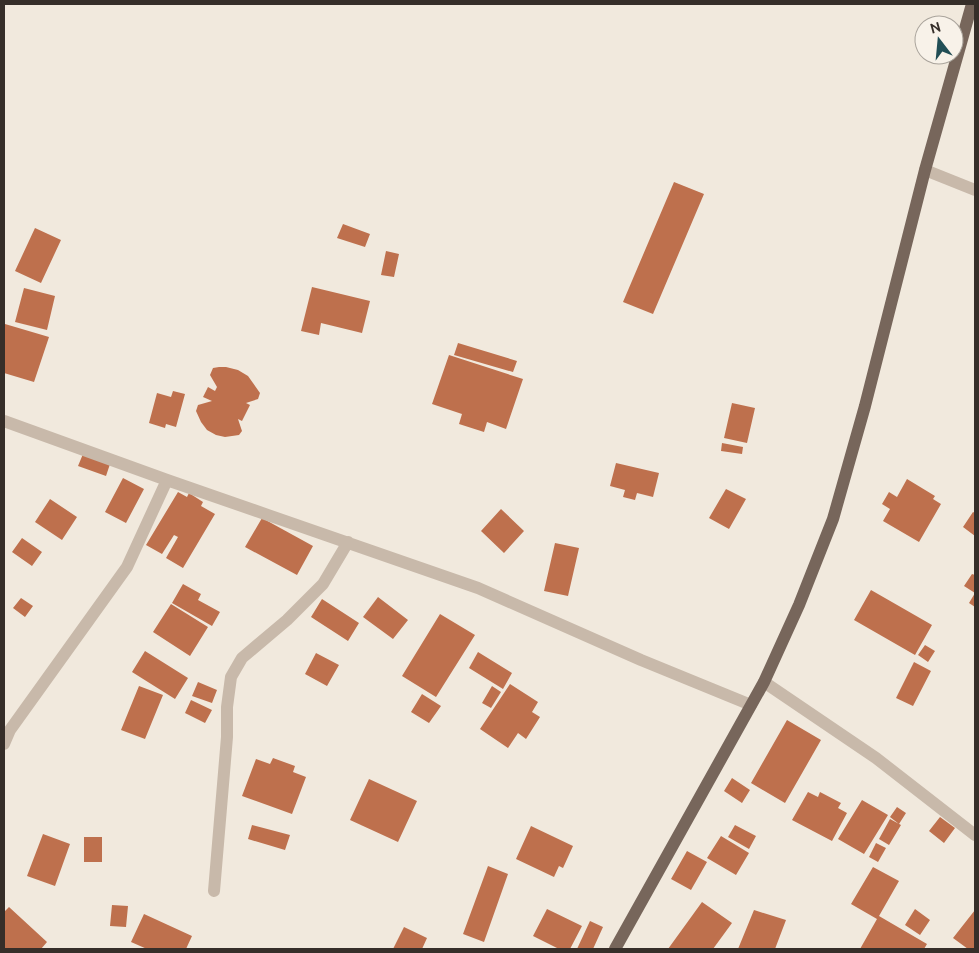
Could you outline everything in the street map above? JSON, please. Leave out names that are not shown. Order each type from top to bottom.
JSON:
[{"type":"main road","points":[[615,949],[764,682],[799,605],[833,519],[865,406],[925,170],[972,4]]},
{"type":"street","points":[[925,170],[975,190]]},
{"type":"street","points":[[4,421],[478,588],[751,706]]},
{"type":"street","points":[[4,744],[10,730],[128,567],[167,480]]},
{"type":"street","points":[[214,891],[227,737],[227,706],[231,677],[242,658],[287,620],[323,584],[348,542]]},
{"type":"street","points":[[764,682],[876,758],[975,835]]},
{"type":"building","points":[[674,182],[704,194],[653,314],[623,302]]},
{"type":"building","points":[[343,224],[370,234],[365,247],[337,238]]},
{"type":"building","points":[[35,228],[61,240],[41,283],[15,271]]},
{"type":"building","points":[[386,251],[399,254],[394,277],[381,275]]},
{"type":"building","points":[[312,287],[370,301],[362,333],[321,323],[319,335],[301,331]]},
{"type":"building","points":[[24,288],[55,296],[47,330],[15,322]]},
{"type":"building","points":[[5,324],[49,337],[34,382],[4,373]]},
{"type":"building","points":[[458,343],[517,361],[513,372],[454,355]]},
{"type":"building","points":[[449,355],[523,379],[506,429],[487,422],[484,432],[459,424],[462,414],[432,404]]},
{"type":"building","points":[[213,368],[238,370],[248,376],[260,393],[258,399],[246,403],[250,405],[242,421],[238,419],[242,431],[239,435],[225,437],[207,430],[196,411],[198,405],[212,401],[203,397],[208,387],[215,391],[217,387],[210,375]]},
{"type":"building","points":[[173,391],[185,394],[176,427],[166,424],[165,428],[149,423],[157,393],[171,397]]},
{"type":"building","points":[[732,403],[755,408],[747,443],[724,438]]},
{"type":"building","points":[[722,443],[743,447],[742,454],[721,451]]},
{"type":"building","points":[[83,454],[110,464],[106,476],[78,466]]},
{"type":"building","points":[[616,463],[659,473],[653,497],[637,493],[635,500],[623,497],[625,490],[610,486]]},
{"type":"building","points":[[123,478],[144,489],[126,523],[105,512]]},
{"type":"building","points":[[907,479],[935,496],[933,499],[941,504],[919,542],[883,521],[890,509],[882,504],[889,492],[897,497]]},
{"type":"building","points":[[726,489],[746,499],[729,529],[709,518]]},
{"type":"building","points":[[178,492],[187,497],[189,493],[203,502],[201,506],[215,514],[183,568],[166,558],[178,537],[174,535],[162,554],[146,545]]},
{"type":"building","points":[[50,499],[77,517],[62,540],[35,522]]},
{"type":"building","points":[[501,509],[524,531],[504,553],[481,531]]},
{"type":"building","points":[[973,512],[975,513],[975,536],[963,527]]},
{"type":"building","points":[[262,518],[313,546],[297,575],[245,547]]},
{"type":"building","points":[[22,538],[42,552],[32,566],[12,552]]},
{"type":"building","points":[[555,543],[579,548],[568,596],[544,591]]},
{"type":"building","points":[[972,574],[975,575],[975,593],[964,586]]},
{"type":"building","points":[[183,584],[201,594],[198,600],[220,612],[212,626],[172,603]]},
{"type":"building","points":[[871,590],[932,625],[915,655],[854,620]]},
{"type":"building","points":[[975,593],[975,607],[969,603]]},
{"type":"building","points":[[378,597],[408,620],[393,639],[363,617]]},
{"type":"building","points":[[21,598],[33,606],[25,617],[13,608]]},
{"type":"building","points":[[322,599],[359,623],[348,641],[311,617]]},
{"type":"building","points":[[171,604],[208,627],[190,656],[153,632]]},
{"type":"building","points":[[440,614],[475,635],[436,697],[402,676]]},
{"type":"building","points":[[925,645],[935,651],[928,662],[918,655]]},
{"type":"building","points":[[145,651],[188,678],[175,699],[132,672]]},
{"type":"building","points":[[478,652],[512,673],[503,689],[469,668]]},
{"type":"building","points":[[316,653],[339,665],[327,686],[305,674]]},
{"type":"building","points":[[914,662],[931,671],[913,706],[896,698]]},
{"type":"building","points":[[198,682],[217,690],[212,703],[192,696]]},
{"type":"building","points":[[510,684],[538,702],[532,712],[540,717],[526,739],[518,733],[508,748],[480,729]]},
{"type":"building","points":[[139,686],[163,695],[145,739],[121,730]]},
{"type":"building","points":[[492,686],[501,692],[491,708],[482,703]]},
{"type":"building","points":[[422,694],[441,706],[429,723],[411,712]]},
{"type":"building","points":[[191,700],[212,710],[205,723],[185,713]]},
{"type":"building","points":[[787,720],[821,740],[785,803],[751,783]]},
{"type":"building","points":[[273,758],[295,766],[293,772],[306,777],[292,814],[242,796],[256,759],[270,764]]},
{"type":"building","points":[[732,778],[750,790],[742,803],[724,791]]},
{"type":"building","points":[[369,779],[417,801],[398,842],[350,820]]},
{"type":"building","points":[[808,792],[818,797],[820,792],[841,803],[838,808],[847,813],[832,841],[792,820]]},
{"type":"building","points":[[862,800],[888,815],[864,854],[838,839]]},
{"type":"building","points":[[897,807],[906,813],[899,824],[890,817]]},
{"type":"building","points":[[940,817],[955,828],[944,843],[929,831]]},
{"type":"building","points":[[890,819],[901,825],[889,845],[879,839]]},
{"type":"building","points":[[252,825],[290,835],[285,850],[248,839]]},
{"type":"building","points":[[735,825],[756,836],[749,849],[728,837]]},
{"type":"building","points":[[531,826],[573,846],[563,868],[559,866],[554,877],[516,859]]},
{"type":"building","points":[[43,834],[70,844],[55,886],[27,876]]},
{"type":"building","points":[[721,836],[749,853],[736,875],[707,858]]},
{"type":"building","points":[[84,837],[102,837],[102,862],[84,862]]},
{"type":"building","points":[[876,843],[886,848],[878,862],[869,857]]},
{"type":"building","points":[[687,851],[707,862],[691,890],[671,879]]},
{"type":"building","points":[[488,866],[508,874],[484,942],[463,934]]},
{"type":"building","points":[[873,867],[899,881],[879,916],[927,944],[924,949],[860,949],[877,919],[851,904]]},
{"type":"building","points":[[702,902],[732,923],[713,949],[668,949]]},
{"type":"building","points":[[112,905],[128,906],[126,927],[110,926]]},
{"type":"building","points":[[9,907],[47,942],[41,949],[4,949],[4,912]]},
{"type":"building","points":[[547,909],[582,926],[570,949],[559,949],[533,936]]},
{"type":"building","points":[[915,909],[930,920],[920,935],[905,925]]},
{"type":"building","points":[[754,910],[786,920],[775,949],[738,949]]},
{"type":"building","points":[[975,910],[975,949],[968,949],[953,938]]},
{"type":"building","points":[[144,914],[192,936],[186,949],[147,949],[131,942]]},
{"type":"building","points":[[590,921],[603,927],[593,949],[577,949]]},
{"type":"building","points":[[404,927],[427,938],[422,949],[393,949]]}]
